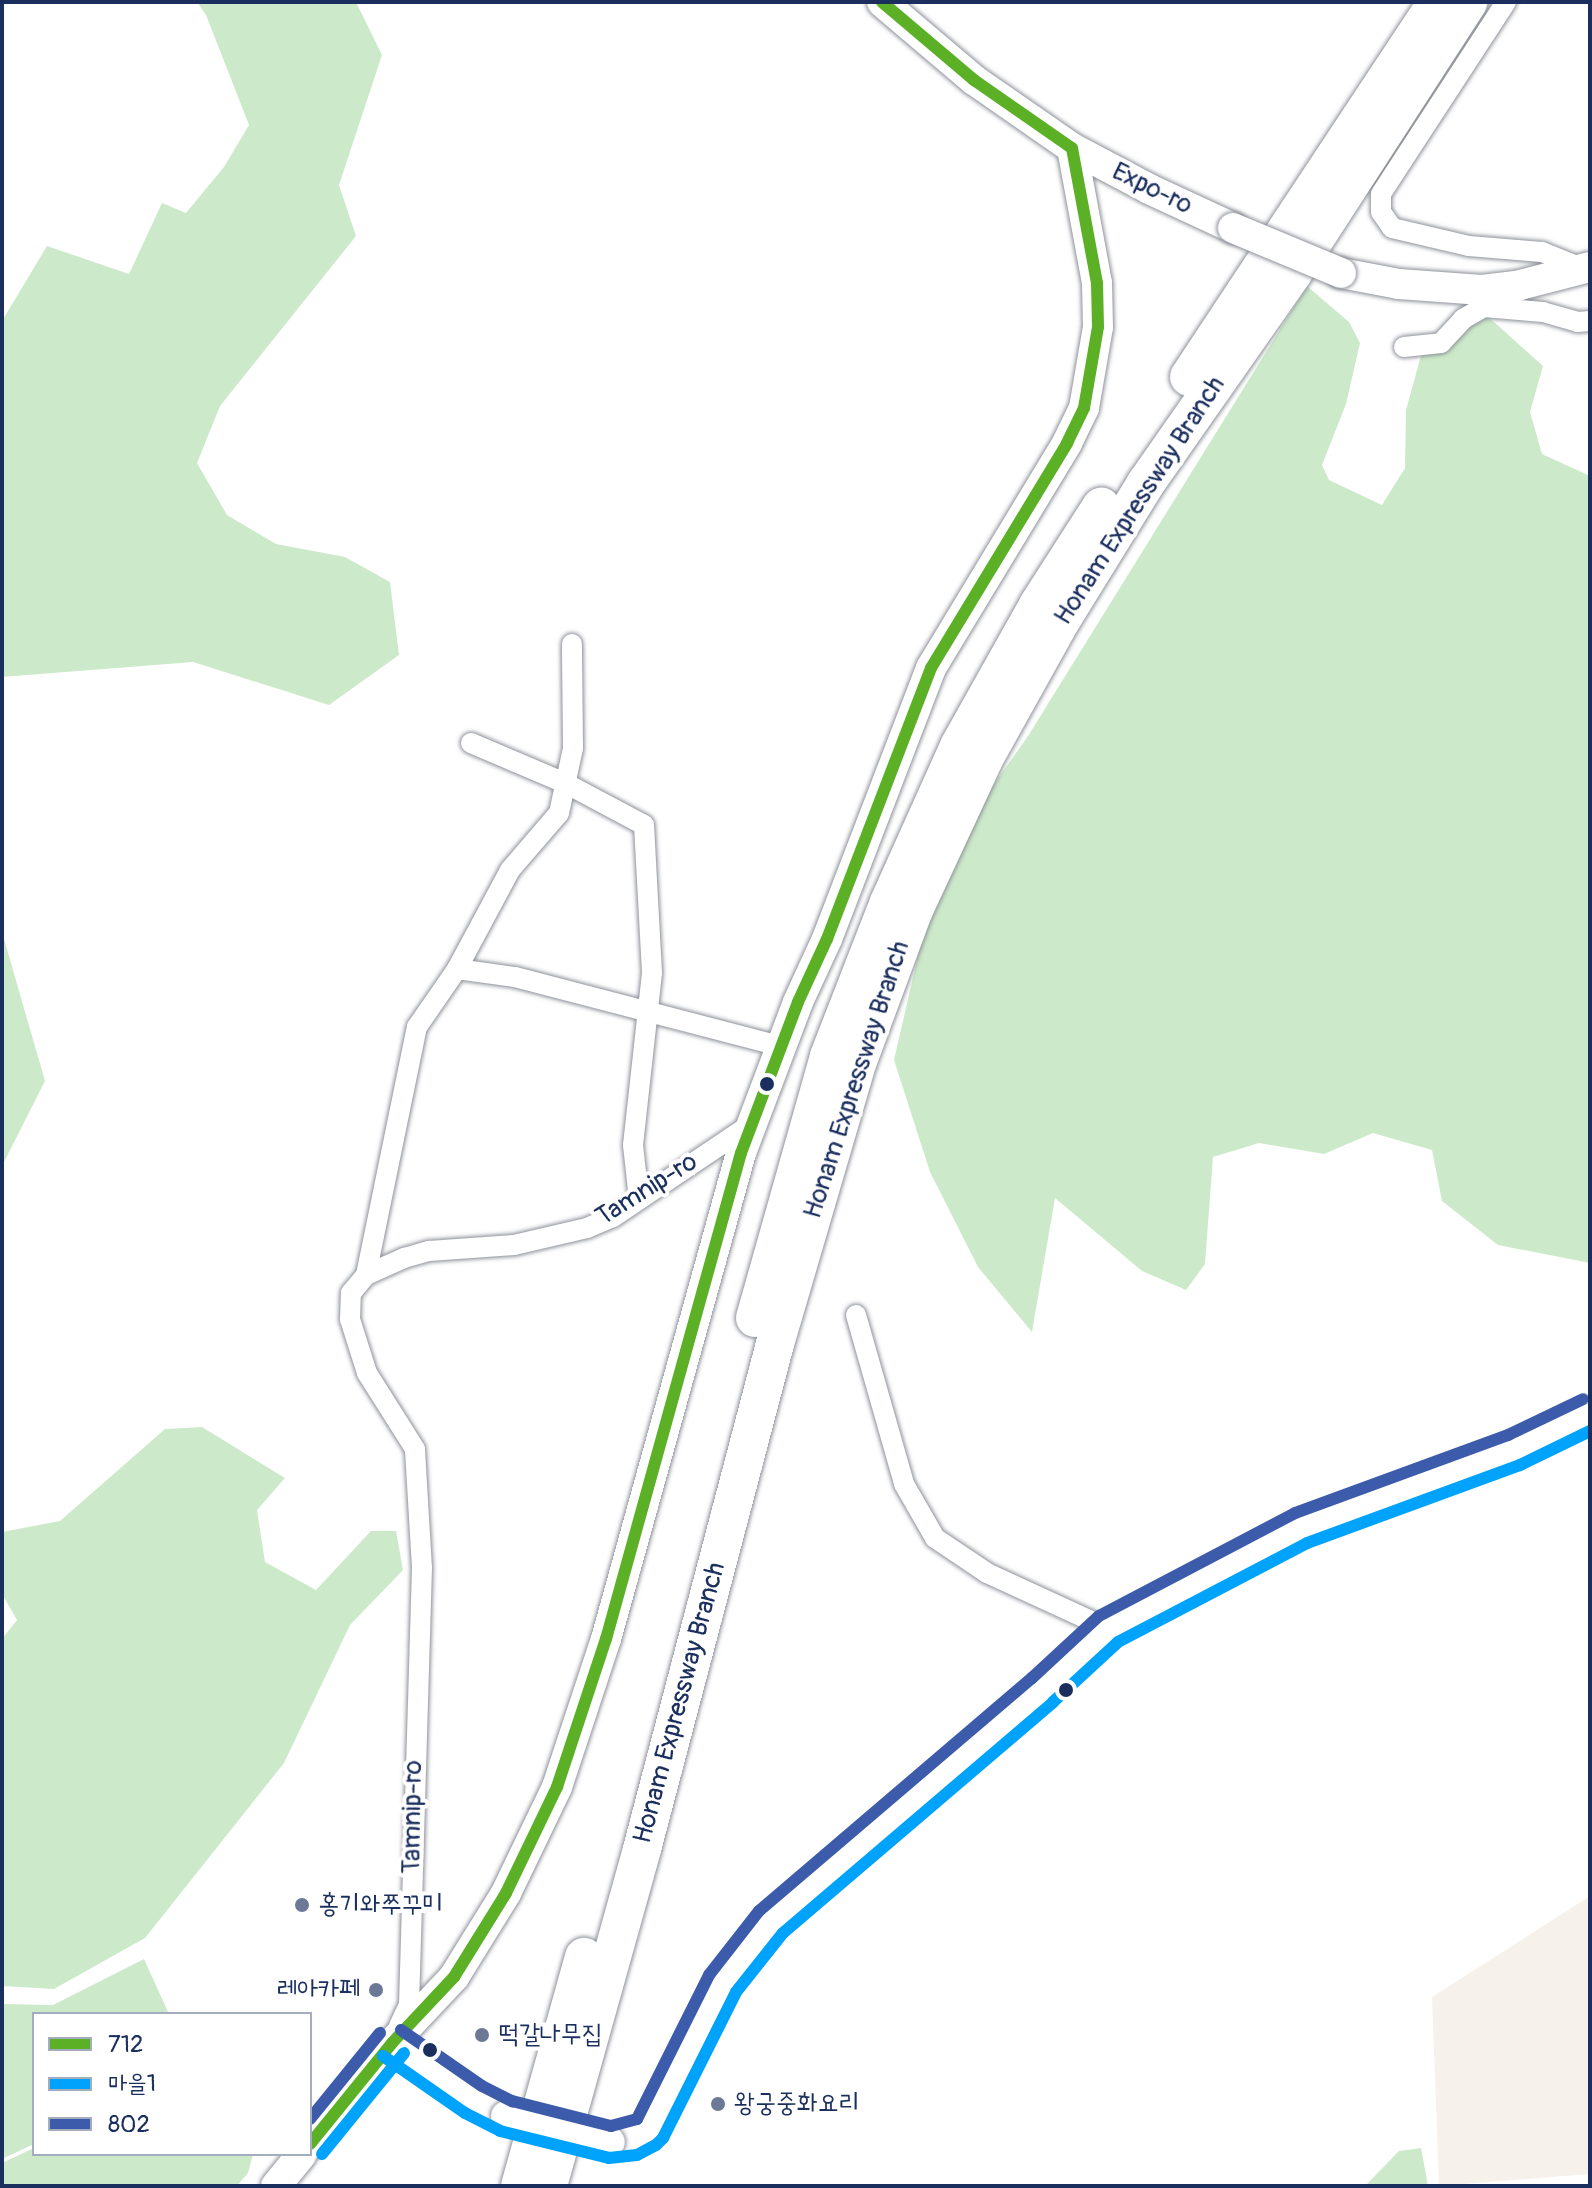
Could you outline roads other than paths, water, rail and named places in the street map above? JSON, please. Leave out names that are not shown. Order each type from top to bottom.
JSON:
[{"type":"highway","name":"Honam Expressway Branch","points":[[520,2186],[829,1056],[889,902],[959,746],[1038,605],[1437,2]]},
{"type":"highway","name":"Honam Expressway Branch","points":[[548,2186],[642,1849],[779,1329],[858,1061],[914,910],[984,759],[1062,619],[1146,483],[1293,273],[1468,2]]},
{"type":"main road","name":"Expo-ro","points":[[882,2],[974,80],[1072,148],[1149,189],[1341,273],[1399,284],[1482,290],[1587,268]]},
{"type":"main road","name":"Tamnip-ro","points":[[392,2043],[454,1977],[506,1893],[557,1787],[606,1639],[711,1259],[753,1123],[931,668],[1067,443],[1084,408],[1098,327],[1097,283],[1072,148]]},
{"type":"main road","points":[[312,2142],[392,2043],[474,2100],[506,2116],[610,2142],[633,2139],[649,2131],[693,2037],[723,1983],[771,1922],[1043,1690],[1109,1629],[1301,1528],[1500,1456],[1590,1413]]},
{"type":"main road","points":[[276,2186],[300,2156]]},
{"type":"street","points":[[1506,2],[1381,194],[1381,212],[1392,228],[1469,246],[1542,252],[1587,268]]},
{"type":"street","points":[[1404,347],[1441,343],[1463,319],[1484,307],[1531,310],[1578,322],[1590,321]]},
{"type":"street","points":[[366,1275],[417,1027],[457,969],[510,870],[559,813],[573,748],[572,644]]},
{"type":"street","points":[[471,743],[567,784],[644,825],[652,973],[637,1083],[633,1145],[639,1199]]},
{"type":"street","points":[[457,969],[515,977],[783,1047]]},
{"type":"street","name":"Tamnip-ro","points":[[392,2043],[409,2005],[422,1568],[415,1449],[367,1373],[350,1319],[351,1293],[366,1275],[429,1251],[514,1245],[587,1228],[613,1217],[753,1123]]},
{"type":"street","points":[[856,1315],[904,1484],[935,1538],[987,1573],[1109,1629]]},
{"type":"place","name":"홍기와쭈꾸미","points":[[302,1905]]},
{"type":"place","name":"레아카페","points":[[376,1990]]},
{"type":"place","name":"떡갈나무집","points":[[482,2035]]},
{"type":"place","name":"왕궁중화요리","points":[[718,2104]]}]
